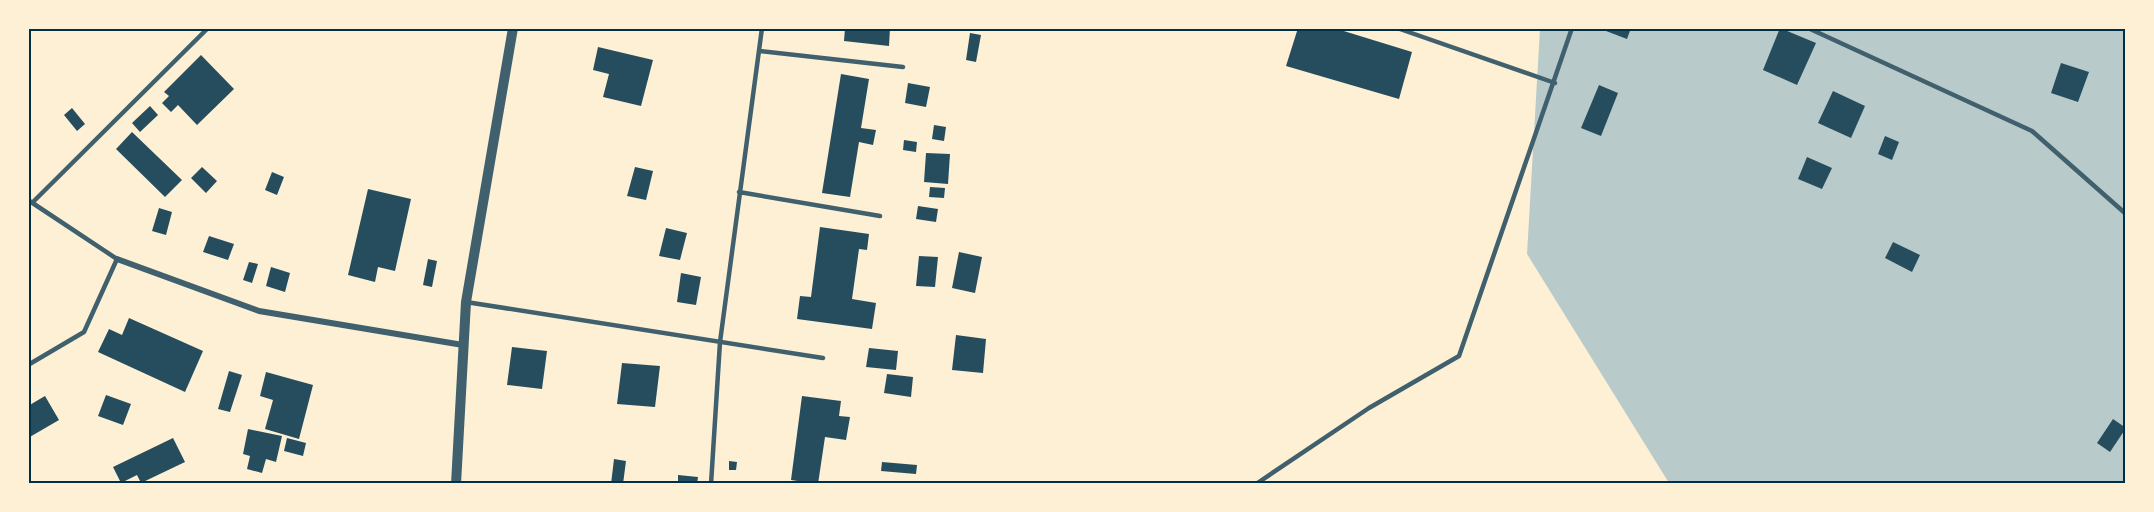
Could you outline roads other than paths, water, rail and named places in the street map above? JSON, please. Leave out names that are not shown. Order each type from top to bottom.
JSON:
[{"type":"street","points":[[456,483],[466,302],[513,28]]},
{"type":"street","points":[[117,259],[259,311],[463,345]]},
{"type":"lane","points":[[28,365],[84,332],[117,259],[31,200],[208,28]]},
{"type":"lane","points":[[711,483],[720,342],[762,28]]},
{"type":"lane","points":[[1397,28],[1555,83]]},
{"type":"lane","points":[[1256,483],[1370,408],[1459,356],[1555,83],[1572,28]]},
{"type":"lane","points":[[1808,28],[2032,131],[2126,214]]},
{"type":"lane","points":[[760,51],[903,67]]},
{"type":"lane","points":[[739,192],[880,216]]},
{"type":"lane","points":[[466,302],[823,358]]}]
